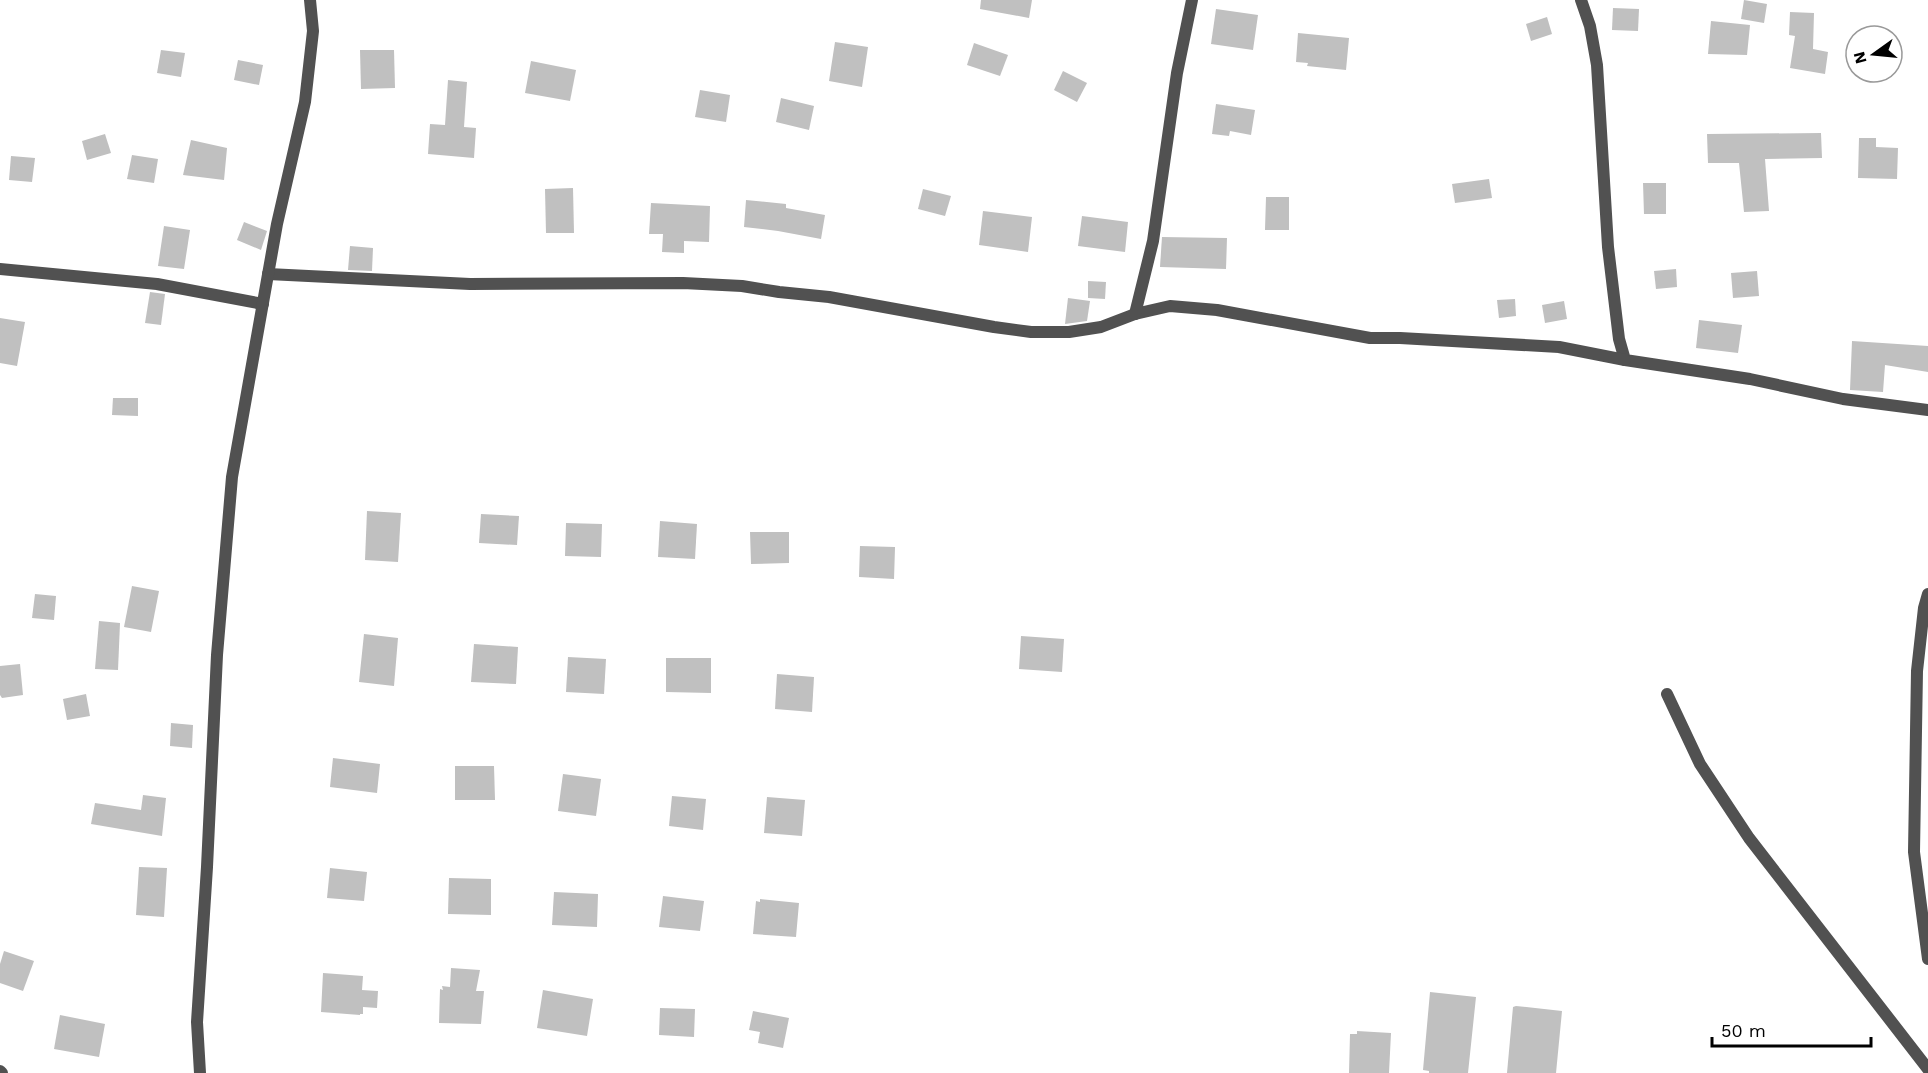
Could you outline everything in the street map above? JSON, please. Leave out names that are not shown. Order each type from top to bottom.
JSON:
[{"type":"street","points":[[200,1073],[196,1022],[207,867],[217,655],[232,477],[277,224],[305,102],[313,31],[310,0]]},
{"type":"street","points":[[1135,314],[1153,241],[1178,73],[1192,0]]},
{"type":"street","points":[[1581,0],[1590,26],[1597,65],[1608,247],[1619,339],[1625,360]]},
{"type":"street","points":[[0,269],[157,284],[262,304]]},
{"type":"street","points":[[268,274],[470,284],[672,283],[742,286],[829,297],[1031,332],[1069,332],[1101,327],[1135,314],[1170,306],[1217,310],[1370,338],[1558,347],[1625,360],[1750,379],[1843,399],[1928,410]]},
{"type":"street","points":[[1928,594],[1924,608],[1917,671],[1914,852],[1928,959]]},
{"type":"street","points":[[1667,694],[1700,764],[1749,838],[1928,1069]]},
{"type":"building","points":[[981,0],[1032,0],[1029,18],[980,9]]},
{"type":"building","points":[[1744,0],[1767,4],[1764,23],[1741,19]]},
{"type":"building","points":[[1613,8],[1639,9],[1638,31],[1612,30]]},
{"type":"building","points":[[1216,9],[1258,15],[1253,50],[1211,44]]},
{"type":"building","points":[[1790,12],[1814,13],[1813,49],[1828,52],[1825,74],[1790,68],[1795,36],[1789,35]]},
{"type":"building","points":[[1547,17],[1552,34],[1531,41],[1526,24]]},
{"type":"building","points":[[1711,21],[1750,25],[1747,55],[1708,54]]},
{"type":"building","points":[[1298,33],[1349,38],[1346,70],[1307,66],[1308,63],[1296,62]]},
{"type":"building","points":[[835,42],[868,47],[862,87],[829,81]]},
{"type":"building","points":[[974,43],[1008,55],[1000,76],[967,65]]},
{"type":"building","points":[[161,50],[185,53],[181,77],[157,73]]},
{"type":"building","points":[[360,50],[394,50],[395,88],[361,89]]},
{"type":"building","points":[[238,60],[263,65],[259,85],[234,80]]},
{"type":"building","points":[[531,61],[576,70],[570,101],[525,93]]},
{"type":"building","points":[[1063,71],[1087,83],[1077,102],[1054,90]]},
{"type":"building","points":[[448,80],[467,82],[464,127],[476,128],[474,158],[428,154],[430,124],[445,125]]},
{"type":"building","points":[[700,90],[730,95],[726,122],[695,117]]},
{"type":"building","points":[[781,98],[814,106],[809,130],[776,122]]},
{"type":"building","points":[[1216,104],[1255,110],[1251,135],[1230,131],[1229,136],[1212,134]]},
{"type":"building","points":[[1821,133],[1822,158],[1765,159],[1769,211],[1744,212],[1739,163],[1708,163],[1707,134]]},
{"type":"building","points":[[105,134],[111,153],[87,160],[82,141]]},
{"type":"building","points":[[1859,138],[1876,138],[1876,147],[1898,148],[1897,179],[1858,178]]},
{"type":"building","points":[[191,140],[227,148],[224,180],[183,175]]},
{"type":"building","points":[[132,155],[158,159],[154,183],[127,179]]},
{"type":"building","points":[[11,156],[35,158],[32,182],[9,180]]},
{"type":"building","points":[[1489,179],[1492,198],[1455,203],[1452,184]]},
{"type":"building","points":[[1643,183],[1666,183],[1666,214],[1644,214]]},
{"type":"building","points":[[573,188],[574,233],[546,233],[545,189]]},
{"type":"building","points":[[923,189],[951,196],[945,216],[918,209]]},
{"type":"building","points":[[1266,197],[1289,197],[1289,230],[1265,230]]},
{"type":"building","points":[[746,200],[786,204],[786,208],[825,215],[821,239],[744,227]]},
{"type":"building","points":[[651,203],[710,206],[709,242],[684,241],[684,253],[662,252],[663,234],[649,234]]},
{"type":"building","points":[[983,211],[1032,217],[1028,252],[979,245]]},
{"type":"building","points":[[1082,216],[1128,222],[1125,252],[1078,246]]},
{"type":"building","points":[[244,222],[267,231],[261,250],[237,240]]},
{"type":"building","points":[[164,226],[190,230],[184,269],[158,266]]},
{"type":"building","points":[[1162,237],[1227,238],[1226,269],[1160,267]]},
{"type":"building","points":[[350,246],[373,248],[372,271],[348,270]]},
{"type":"building","points":[[1676,269],[1677,287],[1656,289],[1654,271]]},
{"type":"building","points":[[1757,271],[1759,296],[1733,298],[1731,273]]},
{"type":"building","points":[[1088,281],[1106,282],[1105,299],[1088,298]]},
{"type":"building","points":[[150,292],[165,294],[161,325],[145,323]]},
{"type":"building","points":[[1068,298],[1090,301],[1087,321],[1065,324]]},
{"type":"building","points":[[1515,299],[1516,316],[1499,318],[1497,300]]},
{"type":"building","points":[[1564,301],[1567,319],[1545,323],[1542,305]]},
{"type":"building","points":[[0,318],[25,322],[17,366],[0,363]]},
{"type":"building","points":[[1699,320],[1742,325],[1738,353],[1696,348]]},
{"type":"building","points":[[1852,341],[1928,346],[1928,372],[1885,365],[1883,392],[1850,390]]},
{"type":"building","points":[[113,398],[138,398],[138,416],[112,415]]},
{"type":"building","points":[[367,511],[401,513],[398,562],[365,560]]},
{"type":"building","points":[[481,514],[519,516],[517,545],[479,543]]},
{"type":"building","points":[[660,521],[697,524],[695,559],[658,557]]},
{"type":"building","points":[[566,523],[602,524],[601,557],[565,556]]},
{"type":"building","points":[[750,532],[789,532],[789,563],[751,564]]},
{"type":"building","points":[[860,546],[895,547],[894,579],[859,577]]},
{"type":"building","points":[[132,586],[159,591],[151,632],[124,627]]},
{"type":"building","points":[[35,594],[56,596],[54,620],[32,618]]},
{"type":"building","points":[[99,621],[120,623],[118,670],[95,669]]},
{"type":"building","points":[[364,634],[398,638],[394,686],[359,682]]},
{"type":"building","points":[[1021,636],[1064,639],[1062,672],[1019,669]]},
{"type":"building","points":[[474,644],[518,647],[516,684],[471,682]]},
{"type":"building","points":[[568,657],[606,659],[604,694],[566,692]]},
{"type":"building","points":[[666,658],[711,658],[711,693],[666,692]]},
{"type":"building","points":[[20,664],[23,695],[2,698],[0,695],[0,666]]},
{"type":"building","points":[[777,674],[814,677],[812,712],[775,709]]},
{"type":"building","points":[[86,694],[90,716],[67,720],[63,699]]},
{"type":"building","points":[[171,723],[193,725],[192,748],[170,746]]},
{"type":"building","points":[[333,758],[380,764],[377,793],[330,787]]},
{"type":"building","points":[[455,766],[494,766],[495,800],[455,800]]},
{"type":"building","points":[[563,774],[601,779],[596,816],[558,811]]},
{"type":"building","points":[[143,795],[166,798],[162,836],[91,824],[95,803],[141,810]]},
{"type":"building","points":[[672,796],[706,799],[703,830],[669,826]]},
{"type":"building","points":[[767,797],[805,800],[802,836],[764,833]]},
{"type":"building","points":[[139,867],[167,868],[164,917],[136,915]]},
{"type":"building","points":[[330,868],[367,872],[364,901],[327,898]]},
{"type":"building","points":[[449,878],[491,879],[491,915],[448,914]]},
{"type":"building","points":[[554,892],[598,894],[597,927],[552,925]]},
{"type":"building","points":[[663,896],[704,901],[700,931],[659,927]]},
{"type":"building","points":[[760,899],[799,903],[796,937],[753,934],[756,901],[760,902]]},
{"type":"building","points":[[4,951],[34,961],[23,991],[0,983],[0,964]]},
{"type":"building","points":[[451,968],[480,970],[476,991],[484,991],[481,1024],[439,1023],[440,989],[443,990],[442,986],[450,987]]},
{"type":"building","points":[[323,973],[363,976],[362,990],[378,991],[377,1008],[363,1007],[363,1014],[360,1015],[321,1012]]},
{"type":"building","points":[[543,990],[593,999],[587,1036],[537,1028]]},
{"type":"building","points":[[1430,992],[1476,997],[1468,1073],[1429,1073],[1423,1070]]},
{"type":"building","points":[[1513,1007],[1562,1011],[1556,1073],[1507,1073]]},
{"type":"building","points":[[660,1008],[695,1009],[694,1037],[659,1035]]},
{"type":"building","points":[[753,1011],[789,1018],[783,1048],[758,1043],[760,1032],[749,1030]]},
{"type":"building","points":[[60,1015],[105,1024],[99,1057],[54,1049]]},
{"type":"building","points":[[1357,1031],[1391,1033],[1389,1073],[1349,1073],[1350,1034],[1357,1034]]}]
